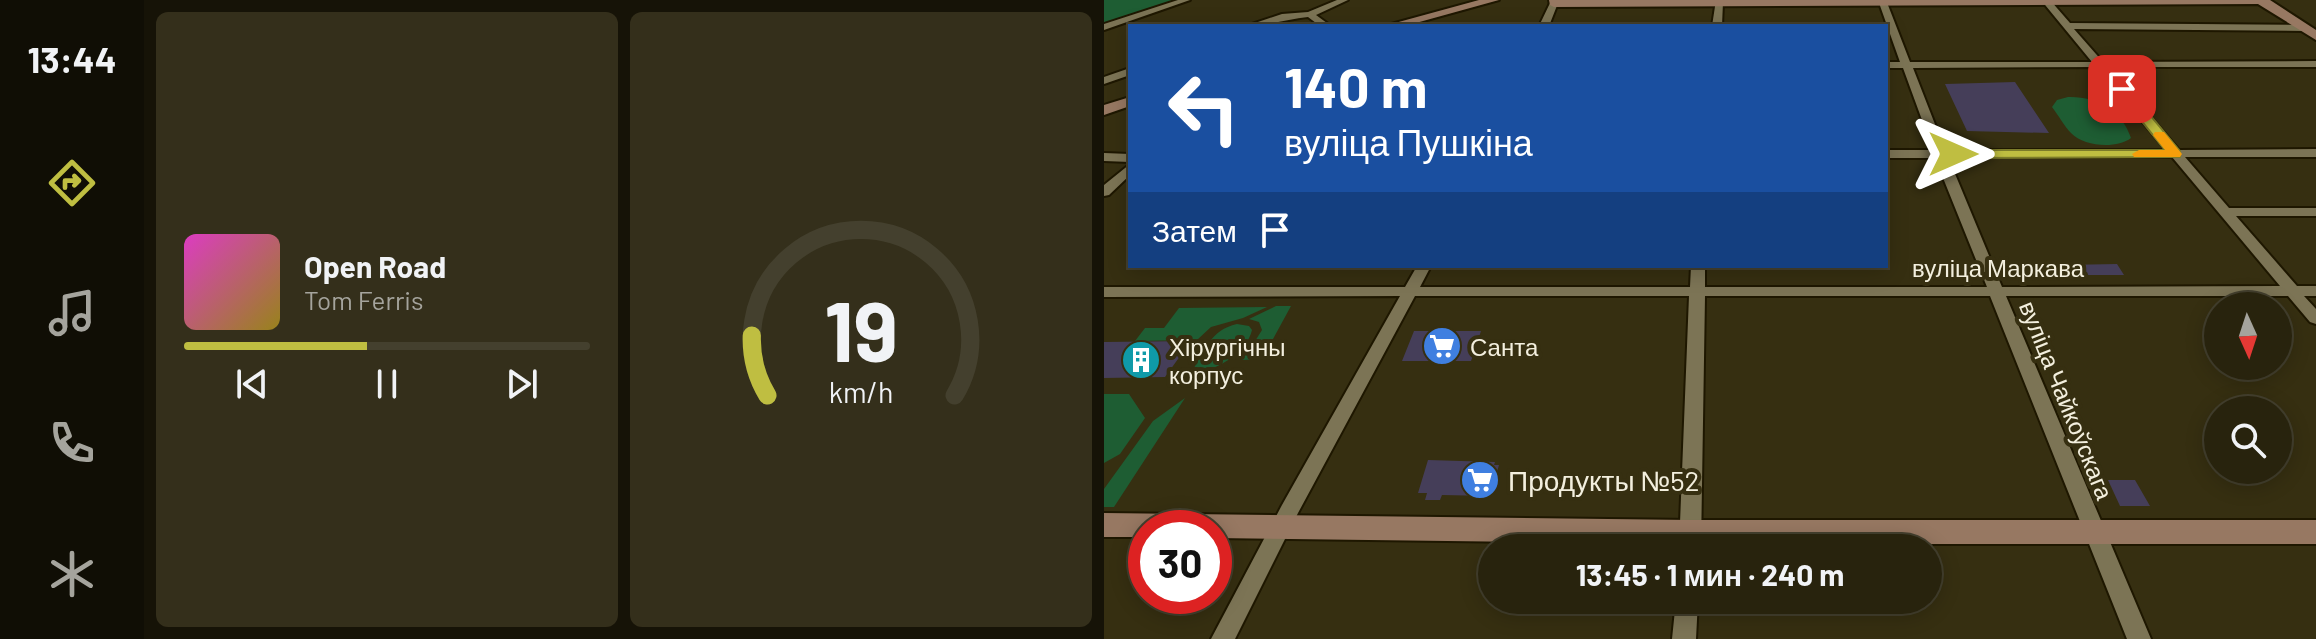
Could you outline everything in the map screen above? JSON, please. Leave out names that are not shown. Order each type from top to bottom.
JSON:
[{"type":"main road","points":[[1398,24],[1493,0]]},
{"type":"main road","points":[[1554,2],[2262,0],[2316,36]]},
{"type":"main road","points":[[1104,110],[1128,102]]},
{"type":"main road","points":[[1104,525],[1502,534]]},
{"type":"main road","points":[[1942,534],[2095,531],[2316,532]]},
{"type":"street","points":[[1104,27],[1186,0]]},
{"type":"street","points":[[1258,24],[1310,14],[1344,0]]},
{"type":"street","name":"вуліца Чайкоўскага","points":[[1882,1],[1940,154],[2139,639]]},
{"type":"street","points":[[2045,1],[2316,319]]},
{"type":"street","points":[[1545,24],[1554,2]]},
{"type":"street","points":[[1717,24],[1719,2]]},
{"type":"street","points":[[1310,14],[1323,24]]},
{"type":"street","points":[[2068,26],[2304,28]]},
{"type":"street","points":[[1888,65],[2316,64]]},
{"type":"street","points":[[1104,81],[1128,72]]},
{"type":"street","points":[[1888,154],[2316,153]]},
{"type":"street","points":[[1104,157],[1128,158]]},
{"type":"street","points":[[1104,192],[1128,170]]},
{"type":"street","points":[[2227,212],[2316,212]]},
{"type":"street","points":[[1223,639],[1423,268]]},
{"type":"street","points":[[1691,534],[1698,268]]},
{"type":"street","name":"вуліца Маркава","points":[[1104,292],[2316,291]]},
{"type":"street","points":[[1684,639],[1686,614]]},
{"type":"green space","points":[[1104,0],[1182,0],[1104,26]]},
{"type":"green space","points":[[2068,97],[2088,99],[2107,107],[2121,120],[2131,138],[2109,145],[2092,144],[2077,138],[2052,107],[2057,100]]},
{"type":"green space","points":[[1276,306],[1291,306],[1262,359],[1242,360],[1240,356],[1252,346],[1262,330],[1259,322],[1249,319]]},
{"type":"green space","points":[[1267,307],[1211,327],[1197,340],[1135,341],[1145,328],[1164,328],[1179,308]]},
{"type":"green space","points":[[1237,324],[1249,326],[1252,330],[1236,354],[1209,370],[1191,373],[1214,336]]},
{"type":"green space","points":[[1104,394],[1129,394],[1145,418],[1120,454],[1104,463]]},
{"type":"green space","points":[[1185,398],[1114,507],[1104,507],[1104,489],[1153,421]]},
{"type":"building","points":[[2015,82],[2049,133],[1967,131],[1945,84]]},
{"type":"building","points":[[2117,264],[2124,275],[2070,275],[2064,265]]},
{"type":"building","name":"Санта","points":[[1414,331],[1481,331],[1471,361],[1402,361]]},
{"type":"building","name":"Хірургічны корпус","points":[[1191,341],[1165,377],[1104,378],[1104,342]]},
{"type":"building","points":[[1428,460],[1495,462],[1494,465],[1499,465],[1490,496],[1442,495],[1440,500],[1425,500],[1427,493],[1418,493]]},
{"type":"building","points":[[2108,480],[2135,480],[2150,506],[2120,506]]},
{"type":"slow traffic","points":[[2139,154],[2175,154],[2160,135]]},
{"type":"place","name":"Санта","points":[[1442,346]]},
{"type":"place","name":"Хірургічны корпус","points":[[1141,360]]},
{"type":"place","name":"Продукты №52","points":[[1480,480]]},
{"type":"route","points":[[1953,154],[2175,154],[2122,89]]}]
